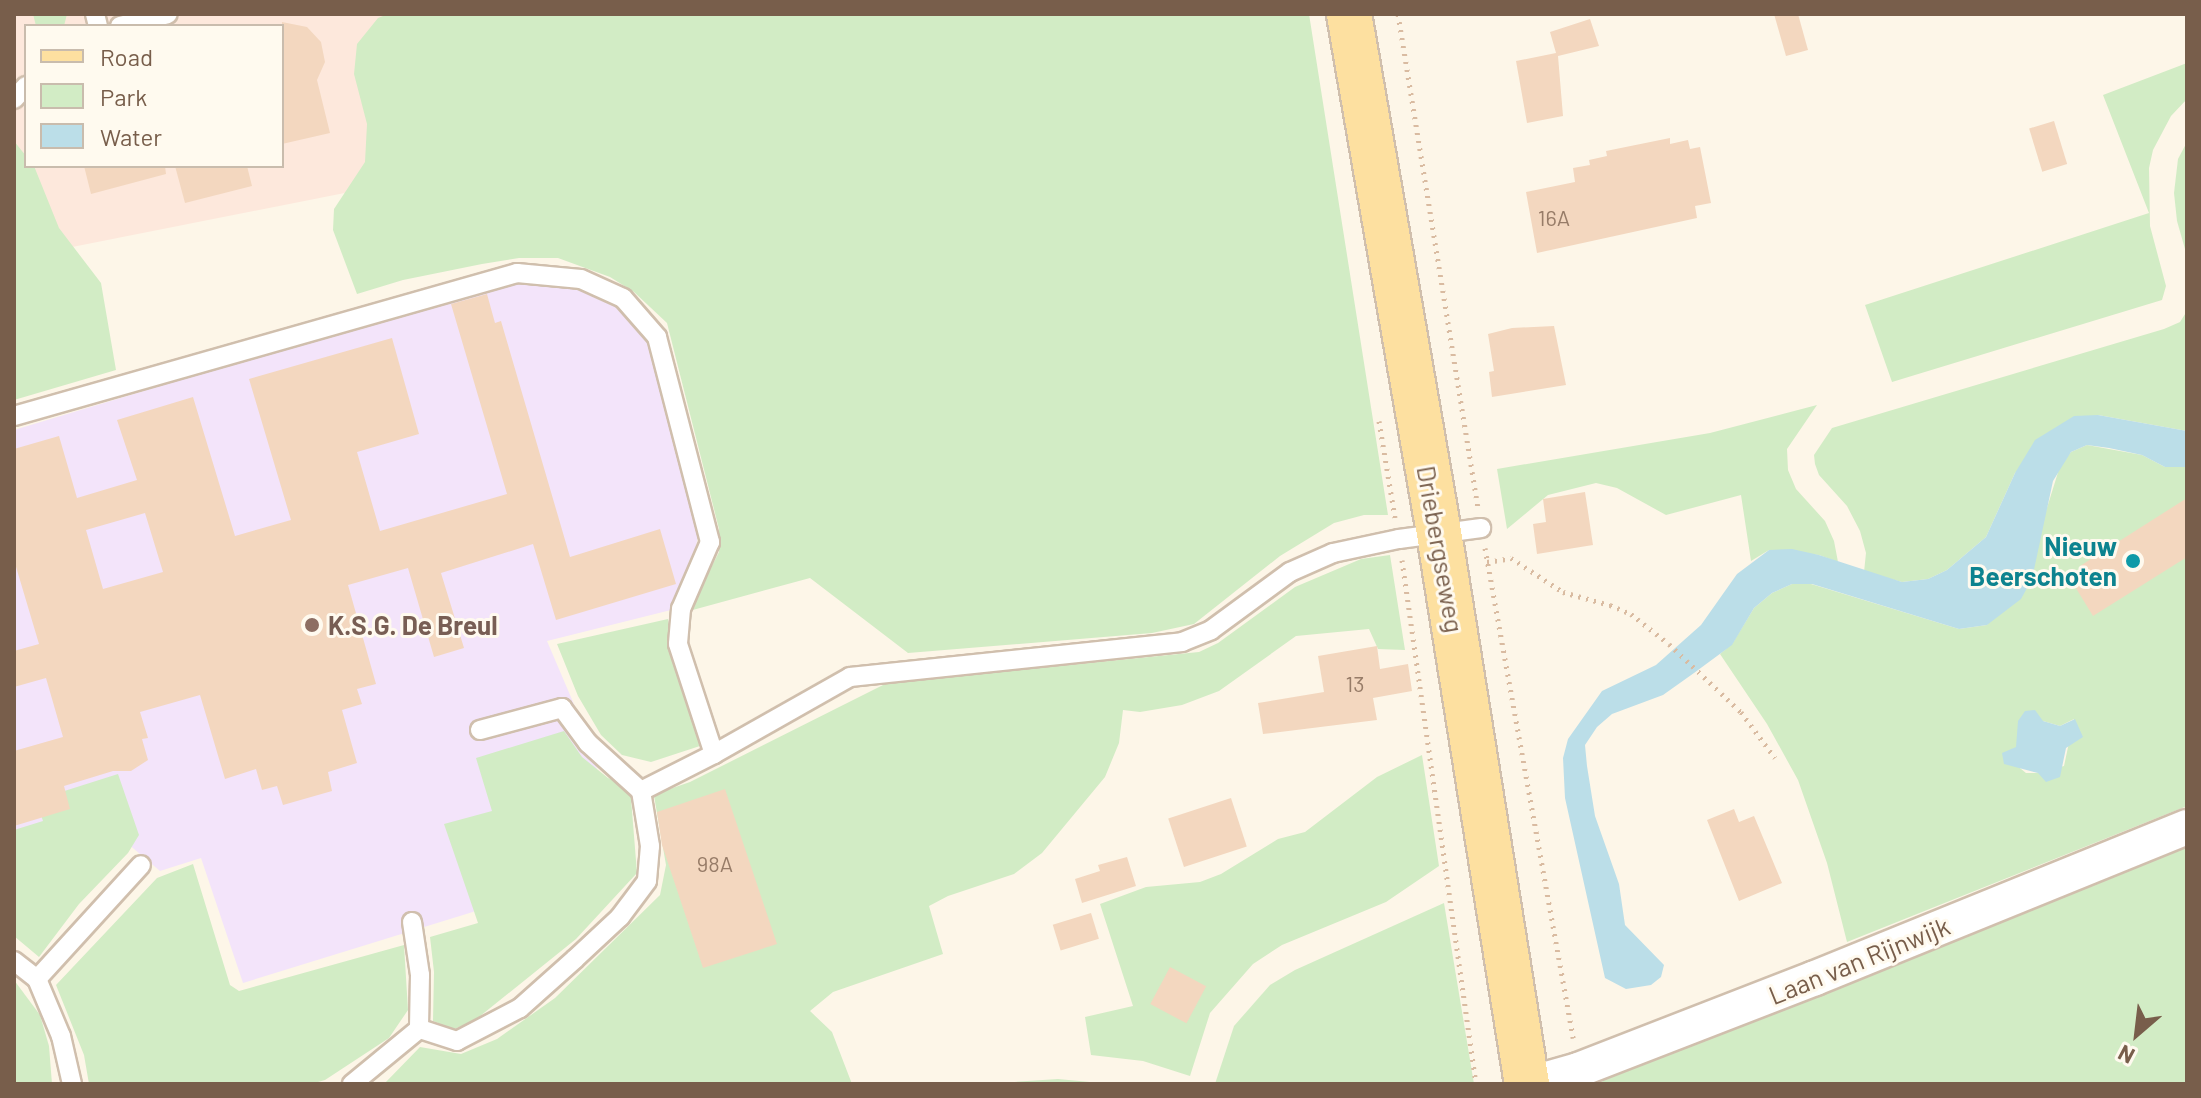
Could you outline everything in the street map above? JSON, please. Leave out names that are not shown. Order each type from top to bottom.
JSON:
[{"type":"main road","name":"Driebergseweg","points":[[1349,14],[1440,533],[1528,1084]]},
{"type":"street","name":"Laan van Rijnwijk","points":[[1528,1084],[1578,1070],[2187,827]]},
{"type":"lane","points":[[128,24],[168,14]]},
{"type":"lane","points":[[14,416],[517,273],[581,279],[623,298],[657,337],[710,542],[681,609],[678,644],[714,754]]},
{"type":"lane","points":[[641,791],[714,754],[850,677],[1182,642],[1211,630],[1290,572],[1333,553],[1440,533]]},
{"type":"lane","points":[[419,1029],[457,1041],[520,1008],[620,917],[647,881],[650,846],[641,791],[588,743],[562,708],[480,730]]},
{"type":"lane","points":[[37,979],[141,865]]},
{"type":"lane","points":[[352,1084],[419,1029],[420,975],[412,922]]},
{"type":"lane","points":[[14,961],[37,979],[61,1036],[72,1084]]},
{"type":"path","name":"Driebergseweg","points":[[1398,14],[1440,533],[1476,1084]]},
{"type":"path","points":[[1440,533],[1487,562],[1511,558],[1563,592],[1631,614],[1669,644],[1741,712],[1775,758]]},
{"type":"path","points":[[1487,562],[1578,1070]]},
{"type":"shaded area","points":[[14,14],[464,14],[385,185],[47,252],[14,176]]},
{"type":"shaded area","name":"K.S.G. De Breul","points":[[513,280],[576,285],[619,304],[656,349],[699,531],[694,556],[671,610],[547,641],[582,723],[628,864],[243,983],[201,858],[160,871],[127,843],[14,878],[14,430]]},
{"type":"green space","points":[[33,14],[67,14],[64,24],[36,24]]},
{"type":"green space","points":[[388,14],[1309,14],[1388,515],[1364,515],[1334,523],[1280,556],[1194,624],[1152,633],[908,653],[810,578],[689,611],[719,552],[719,529],[667,323],[634,292],[610,277],[558,258],[519,258],[482,264],[403,280],[357,294],[333,230],[334,209],[365,162],[367,124],[354,74],[357,44],[378,18]]},
{"type":"green space","points":[[2187,63],[2187,99],[2171,116],[2153,150],[2149,168],[2150,226],[2166,286],[2162,300],[1892,382],[1865,305],[2149,213],[2103,95]]},
{"type":"green space","points":[[14,141],[24,154],[24,168],[35,168],[59,228],[101,283],[116,370],[14,400]]},
{"type":"green space","points":[[2187,142],[2187,256],[2177,221],[2174,193],[2178,159]]},
{"type":"green space","points":[[2187,311],[2187,431],[2098,415],[2015,473],[1986,537],[1947,570],[1928,579],[1902,582],[1864,572],[1866,553],[1860,531],[1847,506],[1819,475],[1815,464],[1814,455],[1832,428],[2164,329],[2180,322]]},
{"type":"green space","points":[[1817,405],[1787,449],[1788,470],[1796,489],[1825,521],[1834,541],[1838,562],[1819,555],[1769,550],[1751,561],[1741,495],[1666,515],[1617,488],[1596,483],[1548,495],[1507,529],[1497,469],[1710,433]]},
{"type":"green space","points":[[2087,445],[2142,455],[2165,467],[2187,467],[2187,806],[1847,942],[1827,863],[1798,780],[1767,724],[1720,654],[1732,644],[1754,608],[1772,593],[1792,584],[1811,584],[1959,629],[1987,625],[2046,511],[2060,466],[2071,452]],"holes":[[[2074,719],[2064,766],[2026,773],[2015,764],[2017,747],[2043,721],[2060,726]]]},
{"type":"green space","points":[[1390,555],[1405,650],[1378,649],[1369,629],[1296,636],[1219,691],[1182,705],[1140,712],[1123,710],[1119,743],[1105,777],[1042,853],[1014,874],[948,896],[929,906],[943,954],[833,992],[810,1011],[832,1032],[852,1084],[384,1084],[420,1047],[461,1054],[497,1039],[555,998],[660,895],[666,865],[653,790],[661,792],[690,782],[887,683],[1199,652],[1218,643],[1295,587],[1361,559]]},
{"type":"green space","points":[[668,619],[677,662],[703,745],[651,762],[622,755],[601,735],[578,696],[557,644]]},
{"type":"green space","points":[[564,731],[582,757],[608,778],[630,786],[637,873],[576,939],[474,1021],[454,1029],[433,1021],[434,972],[430,937],[478,923],[444,824],[492,811],[476,758]]},
{"type":"green space","points":[[1422,755],[1439,866],[1386,902],[1282,945],[1253,964],[1210,1013],[1190,1076],[1143,1061],[1091,1055],[1085,1017],[1133,1006],[1100,904],[1146,887],[1200,882],[1221,874],[1278,839],[1305,832],[1377,777]]},
{"type":"green space","points":[[118,774],[139,835],[128,853],[79,904],[39,957],[14,936],[14,830],[43,821],[36,800]]},
{"type":"green space","points":[[2187,847],[2187,1084],[1603,1084],[1602,1080]]},
{"type":"green space","points":[[193,864],[230,985],[239,991],[404,945],[408,1010],[389,1038],[325,1080],[311,1084],[89,1084],[84,1055],[56,985],[157,878]]},
{"type":"green space","points":[[1444,903],[1474,1084],[1215,1084],[1234,1026],[1270,985],[1295,970]]},
{"type":"green space","points":[[14,980],[40,1015],[49,1046],[52,1084],[14,1084]]},
{"type":"green space","points":[[1058,1079],[1111,1084],[982,1084]]},
{"type":"water","points":[[2098,415],[2187,431],[2187,467],[2165,467],[2142,455],[2087,445],[2071,452],[2053,481],[2032,579],[2021,599],[1987,625],[1959,629],[1812,584],[1792,584],[1772,593],[1754,608],[1732,645],[1694,673],[1663,695],[1612,714],[1597,727],[1585,745],[1587,766],[1595,816],[1619,884],[1625,925],[1664,965],[1661,977],[1651,985],[1626,989],[1605,978],[1565,798],[1563,758],[1568,739],[1602,691],[1656,665],[1701,625],[1737,574],[1769,550],[1792,549],[1819,555],[1902,582],[1928,579],[1947,570],[1986,537],[2015,473],[2035,440],[2074,416]]},
{"type":"water","points":[[2035,710],[2043,721],[2060,726],[2075,719],[2083,737],[2066,748],[2060,777],[2046,782],[2038,773],[2004,764],[2002,753],[2016,747],[2018,721],[2025,711]]},
{"type":"building","points":[[1774,14],[1798,14],[1808,50],[1786,56]]},
{"type":"building","points":[[1590,19],[1599,46],[1558,56],[1563,116],[1527,123],[1516,61],[1556,53],[1550,32]]},
{"type":"building","points":[[282,22],[307,27],[321,42],[325,62],[317,80],[330,133],[284,144],[284,24]]},
{"type":"building","points":[[2054,121],[2067,164],[2042,172],[2029,129]]},
{"type":"building","points":[[1670,138],[1670,144],[1688,140],[1690,149],[1700,147],[1711,203],[1695,206],[1697,218],[1537,253],[1526,192],[1575,182],[1573,168],[1590,165],[1589,160],[1607,156],[1606,151]]},
{"type":"building","points":[[84,168],[165,168],[166,174],[91,194]]},
{"type":"building","points":[[176,168],[248,168],[252,186],[185,203]]},
{"type":"building","points":[[487,294],[495,323],[501,321],[570,557],[660,529],[676,584],[556,620],[533,544],[441,573],[464,648],[434,657],[408,568],[348,585],[376,684],[357,689],[362,704],[342,710],[357,763],[328,772],[332,791],[283,805],[277,786],[262,790],[256,769],[225,779],[200,695],[140,712],[148,738],[142,739],[148,760],[131,771],[113,771],[64,786],[70,809],[14,826],[14,751],[63,737],[46,678],[14,687],[14,651],[39,644],[14,560],[14,449],[59,436],[77,498],[137,480],[117,420],[193,397],[235,536],[291,520],[249,379],[392,338],[419,434],[357,452],[380,531],[507,494],[451,304]],"holes":[[[145,513],[163,572],[103,589],[86,530]]]},
{"type":"building","points":[[1554,326],[1566,385],[1492,397],[1489,372],[1494,371],[1488,334],[1512,328]]},
{"type":"building","points":[[1585,492],[1593,545],[1537,554],[1533,524],[1546,522],[1543,499]]},
{"type":"building","name":"Nieuw Beerschoten","points":[[2187,498],[2187,557],[2093,616],[2074,585],[2086,577],[2080,566]]},
{"type":"building","points":[[1377,646],[1380,669],[1408,664],[1412,691],[1373,698],[1377,720],[1263,734],[1258,703],[1324,692],[1318,656]]},
{"type":"building","points":[[725,789],[777,944],[703,968],[662,845],[657,812]]},
{"type":"building","points":[[1231,798],[1247,847],[1184,867],[1168,818]]},
{"type":"building","points":[[1734,809],[1739,822],[1754,816],[1782,883],[1739,901],[1707,820]]},
{"type":"building","points":[[1127,857],[1136,886],[1082,903],[1075,879],[1100,871],[1098,865]]},
{"type":"building","points":[[1091,913],[1099,939],[1061,951],[1053,925]]},
{"type":"building","points":[[1170,967],[1206,986],[1186,1023],[1150,1004]]},
{"type":"place","name":"Nieuw Beerschoten","points":[[2133,561]]},
{"type":"place","name":"K.S.G. De Breul","points":[[312,625]]}]
